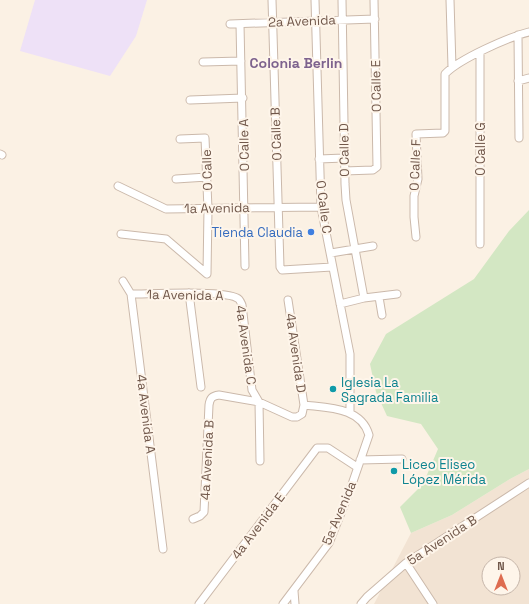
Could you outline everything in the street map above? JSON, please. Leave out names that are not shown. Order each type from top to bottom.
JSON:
[{"type":"street","name":"0 Calle B","points":[[272,0],[280,269],[332,266]]},
{"type":"street","name":"0 Calle C","points":[[315,0],[321,207],[350,354],[350,412]]},
{"type":"street","name":"0 Calle D","points":[[342,0],[344,171],[346,200],[364,298]]},
{"type":"street","name":"0 Calle E","points":[[344,171],[373,170],[377,167],[374,0]]},
{"type":"street","points":[[450,0],[452,67],[518,35],[529,32]]},
{"type":"street","name":"2a Avenida","points":[[230,24],[375,19]]},
{"type":"street","name":"0 Calle A","points":[[240,24],[243,98],[245,266]]},
{"type":"street","points":[[518,35],[519,138]]},
{"type":"street","name":"0 Calle G","points":[[480,53],[480,244]]},
{"type":"street","points":[[203,62],[241,61]]},
{"type":"street","name":"0 Calle F","points":[[416,237],[414,196],[418,178],[416,134],[443,133],[445,131],[446,72],[452,67]]},
{"type":"street","points":[[518,81],[529,78]]},
{"type":"street","points":[[190,100],[243,98]]},
{"type":"street","name":"0 Calle","points":[[122,234],[166,239],[207,274],[208,209],[205,138],[180,139]]},
{"type":"street","points":[[319,159],[344,158]]},
{"type":"street","points":[[176,179],[207,177]]},
{"type":"street","name":"1a Avenida","points":[[118,186],[166,209],[321,207]]},
{"type":"street","points":[[331,253],[373,246]]},
{"type":"street","name":"4a Avenida A","points":[[123,281],[131,294],[163,549]]},
{"type":"street","points":[[189,293],[201,387]]},
{"type":"street","name":"1a Avenida A","points":[[131,294],[189,293],[231,295],[238,298]]},
{"type":"street","points":[[340,304],[364,298],[397,294]]},
{"type":"street","points":[[379,297],[382,315]]},
{"type":"street","name":"4a Avenida C","points":[[238,298],[242,305],[252,390],[259,402],[260,461]]},
{"type":"street","name":"4a Avenida D","points":[[288,300],[304,405]]},
{"type":"street","name":"4a Avenida B","points":[[193,519],[200,516],[204,512],[210,399],[219,395],[259,402]]},
{"type":"street","points":[[259,402],[292,417],[297,417],[302,414],[304,405],[350,412]]},
{"type":"street","name":"5a Avenida","points":[[283,604],[329,543],[359,464],[369,435],[367,427],[361,420],[350,412]]},
{"type":"street","name":"4a Avenida E","points":[[199,604],[317,448],[328,448],[359,464]]},
{"type":"street","points":[[359,464],[402,459]]},
{"type":"street","name":"5a Avenida B","points":[[361,604],[367,596],[406,563],[529,483]]},
{"type":"street","points":[[406,563],[432,604]]},
{"type":"street","points":[[294,591],[294,604]]},
{"type":"shaded area","points":[[35,0],[147,0],[136,36],[110,76],[20,51]]},
{"type":"shaded area","points":[[529,469],[529,604],[374,604],[411,533],[452,515]]},
{"type":"green space","points":[[529,210],[529,469],[452,515],[411,533],[400,507],[423,484],[438,449],[421,424],[387,416],[376,392],[370,364],[386,334],[474,279],[509,231]]},
{"type":"place","name":"Tienda Claudia","points":[[311,232]]},
{"type":"place","name":"Iglesia La Sagrada Familia","points":[[333,389]]},
{"type":"place","name":"Liceo Eliseo López Mérida","points":[[394,471]]},
{"type":"district","name":"Colonia Berlin","points":[[296,63]]}]
